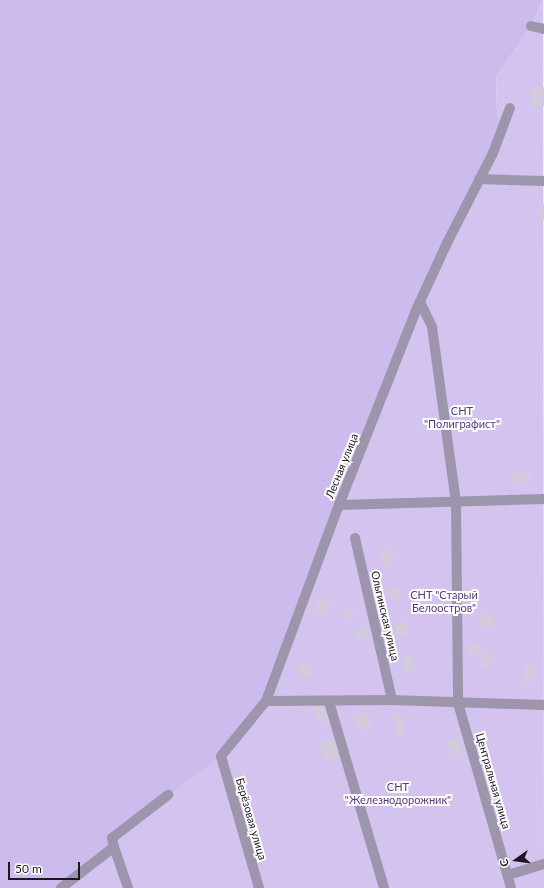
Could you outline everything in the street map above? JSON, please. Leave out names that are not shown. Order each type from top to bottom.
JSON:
[{"type":"street","points":[[531,26],[544,29]]},
{"type":"street","name":"Лесная улица","points":[[221,756],[266,701],[339,505],[420,302],[493,153],[510,108]]},
{"type":"street","points":[[479,179],[544,181]]},
{"type":"street","name":"Центральная улица","points":[[420,302],[432,327],[456,502],[458,703],[511,888]]},
{"type":"street","points":[[339,505],[544,499]]},
{"type":"street","name":"Ольгинская улица","points":[[355,538],[392,700]]},
{"type":"street","points":[[266,701],[329,702],[392,700],[544,705]]},
{"type":"street","points":[[329,702],[384,888]]},
{"type":"street","name":"Берёзовая улица","points":[[221,756],[259,888]]},
{"type":"street","points":[[128,888],[112,838],[168,795]]},
{"type":"street","points":[[61,888],[114,847]]},
{"type":"street","points":[[508,875],[544,864]]},
{"type":"green space","points":[[543,0],[544,888],[61,888],[112,838],[414,318],[502,130],[497,111],[496,77],[530,27]]},
{"type":"shaded area","points":[[0,0],[543,0],[530,27],[496,77],[497,111],[502,130],[449,240],[267,700],[222,755],[112,838],[115,848],[61,888],[0,888]]},
{"type":"building","points":[[530,87],[544,87],[544,106],[531,106]]},
{"type":"building","points":[[540,203],[544,203],[544,220],[540,220]]},
{"type":"building","points":[[514,472],[530,472],[530,482],[514,482]]},
{"type":"building","points":[[392,549],[395,564],[384,567],[380,552]]},
{"type":"building","points":[[399,587],[402,598],[391,600],[388,590]]},
{"type":"building","points":[[320,598],[331,602],[325,617],[314,614]]},
{"type":"building","points":[[354,609],[354,617],[343,618],[343,610]]},
{"type":"building","points":[[493,613],[494,626],[480,627],[479,614]]},
{"type":"building","points":[[395,623],[408,623],[407,636],[394,635]]},
{"type":"building","points":[[366,628],[369,637],[356,641],[353,632]]},
{"type":"building","points":[[480,644],[481,654],[468,655],[467,646]]},
{"type":"building","points":[[481,654],[492,654],[492,668],[481,668]]},
{"type":"building","points":[[413,656],[415,671],[403,672],[402,657]]},
{"type":"building","points":[[311,663],[312,676],[299,677],[298,664]]},
{"type":"building","points":[[523,665],[535,665],[534,682],[523,682]]},
{"type":"building","points":[[325,702],[330,721],[317,724],[312,705]]},
{"type":"building","points":[[367,712],[372,727],[357,731],[353,716]]},
{"type":"building","points":[[399,713],[406,735],[399,737],[392,715]]},
{"type":"building","points":[[458,737],[463,755],[452,758],[446,740]]},
{"type":"building","points":[[334,739],[338,758],[324,762],[319,743]]},
{"type":"park label","name":"СНТ \"Полиграфист\"","points":[[462,418]]},
{"type":"park label","name":"СНТ \"Старый Белоостров\"","points":[[444,602]]},
{"type":"park label","name":"СНТ \"Железнодорожник\"","points":[[398,794]]}]
